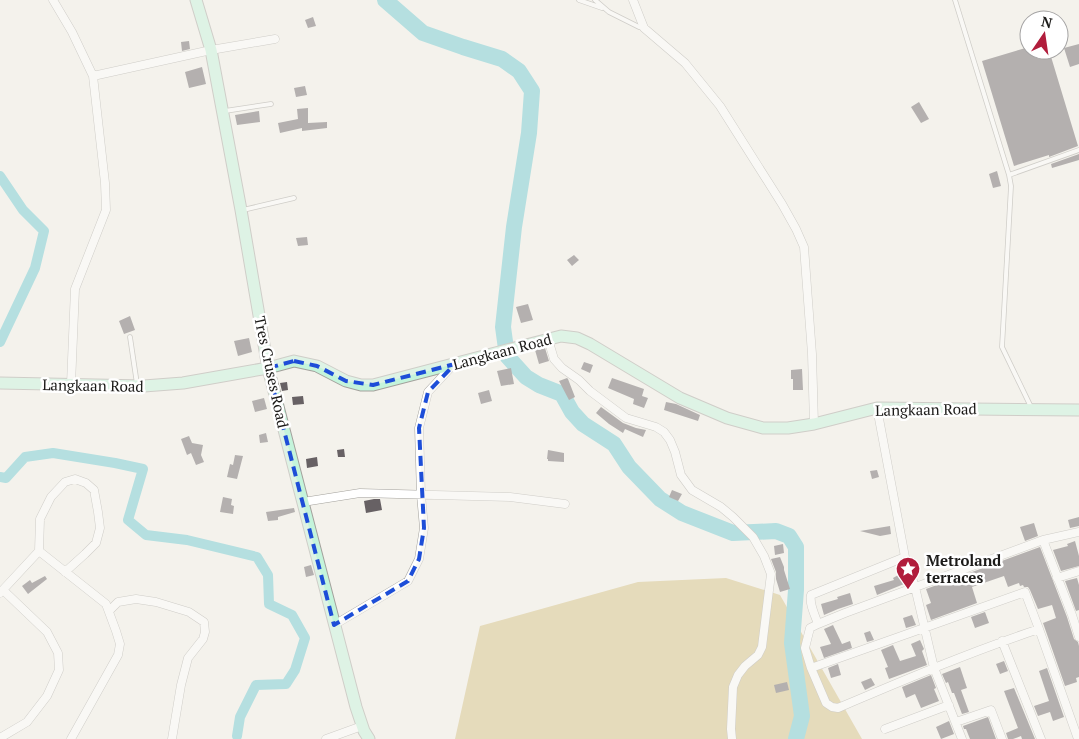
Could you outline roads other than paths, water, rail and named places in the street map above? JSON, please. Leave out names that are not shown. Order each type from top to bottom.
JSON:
[{"type":"street","points":[[53,0],[72,32],[93,76],[105,183],[106,210],[75,289],[71,384]]},
{"type":"street","name":"Tres Cruses Road","points":[[196,0],[211,50],[268,368],[356,707],[362,726],[369,739]]},
{"type":"street","points":[[633,0],[644,28],[685,62],[720,106],[782,204],[804,247],[812,354],[814,424]]},
{"type":"street","points":[[93,76],[211,50],[275,39]]},
{"type":"street","name":"Langkaan Road","points":[[0,383],[138,386],[183,383],[268,368],[294,361],[316,366],[346,381],[361,385],[373,384],[561,336],[577,338],[590,344],[680,398],[727,418],[763,428],[788,428],[814,424],[877,408],[1079,410]]},
{"type":"street","points":[[548,339],[554,359],[590,391],[626,418],[656,427],[664,432],[676,452],[681,475],[692,490],[721,507],[733,517],[753,537],[764,556],[771,574],[762,647],[758,655],[738,675],[733,687],[732,739]]},
{"type":"street","points":[[334,625],[408,581],[419,559],[424,528],[419,428],[428,392],[454,364]]},
{"type":"street","points":[[877,408],[906,556],[934,668],[962,739]]},
{"type":"street","points":[[0,738],[27,722],[47,696],[59,670],[58,654],[47,632],[1,591],[39,551],[40,519],[51,497],[65,482],[74,479],[86,483],[94,490],[100,528],[96,543],[65,572]]},
{"type":"street","points":[[303,502],[360,493],[510,497],[565,504]]},
{"type":"street","points":[[1039,629],[1002,641],[838,708],[826,703],[811,668],[805,648],[810,628],[818,624],[1043,540],[1079,532]]},
{"type":"street","points":[[1043,540],[1057,578],[1076,614],[1079,636]]},
{"type":"street","points":[[39,551],[106,604],[120,644],[118,655],[71,739]]},
{"type":"street","points":[[818,624],[810,603],[811,594],[906,556]]},
{"type":"street","points":[[1057,578],[1079,571]]},
{"type":"street","points":[[811,668],[1025,592],[1078,739]]},
{"type":"street","points":[[109,611],[118,602],[136,599],[156,602],[189,612],[204,622],[205,632],[203,640],[188,658],[181,685],[172,739]]},
{"type":"street","points":[[1002,641],[1041,739]]},
{"type":"street","points":[[885,729],[949,705]]},
{"type":"street","points":[[956,722],[991,710],[1002,739]]},
{"type":"street","points":[[326,739],[362,726]]},
{"type":"lane","points":[[579,0],[604,9],[644,28]]},
{"type":"lane","points":[[595,0],[604,9]]},
{"type":"lane","points":[[955,0],[1009,174],[1011,186],[1002,347],[1032,409]]},
{"type":"lane","points":[[222,112],[271,104]]},
{"type":"lane","points":[[1009,174],[1079,150]]},
{"type":"lane","points":[[241,210],[294,198]]},
{"type":"lane","points":[[130,336],[138,386]]},
{"type":"waterway","points":[[385,0],[423,33],[502,59],[519,71],[532,91],[529,133],[514,227],[503,327],[507,356],[526,377],[539,385],[562,394],[572,412],[583,424],[614,444],[629,467],[660,499],[682,513],[733,533],[776,531],[789,536],[796,547],[796,590],[792,643],[802,716],[796,739]]},
{"type":"waterway","points":[[0,176],[23,210],[44,231],[35,268],[0,342]]},
{"type":"waterway","points":[[0,477],[6,478],[25,457],[53,453],[143,469],[128,520],[146,535],[187,540],[257,557],[268,575],[269,604],[292,615],[305,638],[295,670],[286,684],[256,685],[240,717],[237,736]]},
{"type":"place","name":"Metroland terraces","points":[[908,590]]}]
